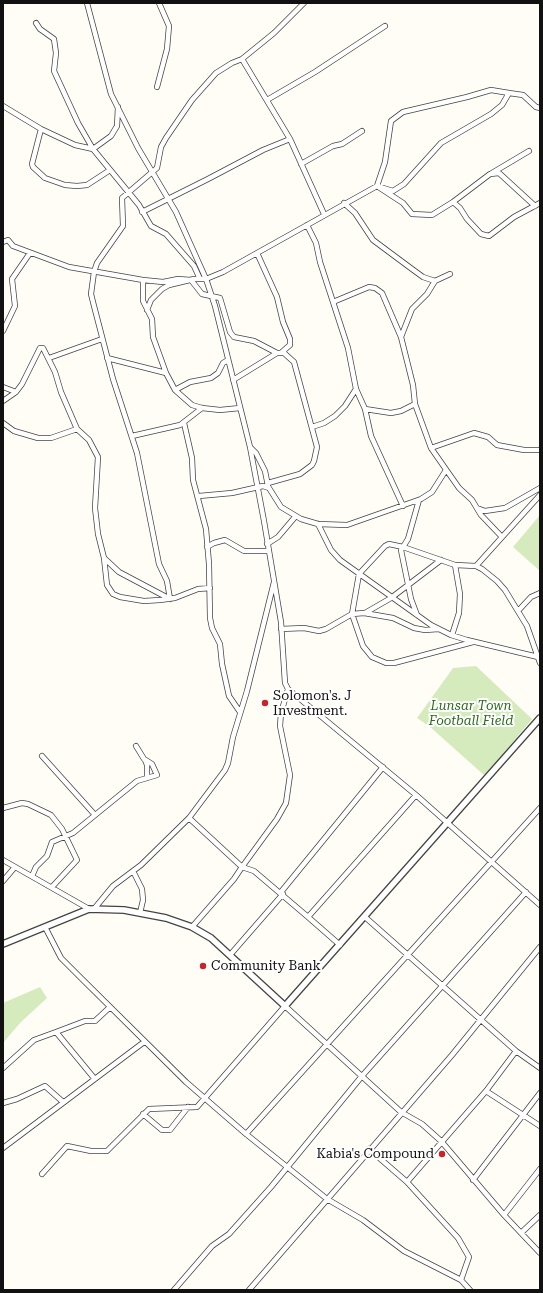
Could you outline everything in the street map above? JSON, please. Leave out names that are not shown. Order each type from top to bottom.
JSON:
[{"type":"street","points":[[87,3],[107,80],[118,107],[188,237],[212,296],[250,447],[258,486],[267,544],[275,581],[281,629],[284,676],[288,689],[281,713],[280,726],[290,775],[286,803],[277,819],[234,879],[192,927]]},
{"type":"street","points":[[157,87],[167,49],[169,26],[159,3]]},
{"type":"street","points":[[170,599],[167,581],[159,564],[132,436],[126,424],[102,339],[92,294],[94,272],[98,263],[123,226],[122,198],[128,191],[157,168],[161,147],[200,89],[221,69],[242,59],[274,33],[304,3]]},
{"type":"street","points":[[36,23],[40,29],[54,39],[56,53],[54,71],[78,123],[93,149],[139,205],[151,226],[166,234],[194,266],[200,279]]},
{"type":"street","points":[[267,100],[315,72],[385,26]]},
{"type":"street","points":[[242,59],[290,139],[324,214]]},
{"type":"street","points":[[147,310],[150,300],[169,285],[191,280],[206,279],[223,272],[324,214],[377,186],[385,162],[391,121],[403,112],[491,90],[523,95],[536,107],[540,108]]},
{"type":"street","points":[[377,186],[393,191],[404,184],[441,143],[491,114],[502,105],[509,93]]},
{"type":"street","points":[[3,106],[41,129],[75,145],[93,149],[111,136],[117,126],[118,107]]},
{"type":"street","points":[[41,129],[32,164],[33,167],[45,178],[65,185],[87,185],[110,170]]},
{"type":"street","points":[[301,164],[333,146],[342,144],[362,131]]},
{"type":"street","points":[[142,212],[263,150],[290,139]]},
{"type":"street","points":[[377,186],[403,203],[412,214],[432,215],[453,202],[490,174],[529,151]]},
{"type":"street","points":[[490,174],[499,174],[535,206]]},
{"type":"street","points":[[453,202],[460,208],[467,219],[481,234],[490,236],[514,217],[540,203]]},
{"type":"street","points":[[344,203],[355,213],[378,244],[391,252],[423,277],[435,281]]},
{"type":"street","points":[[306,225],[316,243],[320,262],[348,348],[356,389],[365,409],[371,436],[403,506]]},
{"type":"street","points":[[3,237],[5,241],[13,246],[58,264],[94,272],[143,280],[163,282],[178,279],[191,280],[202,294],[220,298],[230,332],[234,337],[254,341],[291,358],[294,362],[317,447],[312,465],[300,474],[267,485],[232,493],[199,496]]},
{"type":"street","points":[[3,331],[15,306],[12,279],[30,253]]},
{"type":"street","points":[[233,380],[280,353],[290,345],[290,339],[283,322],[277,297],[257,253]]},
{"type":"street","points":[[401,337],[412,309],[427,294],[435,281],[450,274]]},
{"type":"street","points":[[143,280],[143,302],[152,319],[152,337],[166,373],[175,390],[192,405],[202,408],[228,411],[240,408]]},
{"type":"street","points":[[333,302],[370,287],[375,288],[382,293],[401,337],[413,385],[415,404],[431,448],[481,515],[502,537]]},
{"type":"street","points":[[49,358],[102,339]]},
{"type":"street","points":[[3,401],[16,392],[22,384],[40,348],[43,348],[49,358],[77,430],[93,445],[98,457],[95,508],[107,585],[113,594],[129,599],[144,601],[170,599],[198,589],[210,588]]},
{"type":"street","points":[[107,358],[166,373]]},
{"type":"street","points":[[175,390],[190,382],[211,378],[218,373],[223,363],[228,360]]},
{"type":"street","points":[[3,387],[16,392]]},
{"type":"street","points":[[312,427],[324,423],[335,416],[346,406],[356,389]]},
{"type":"street","points":[[365,409],[391,412],[401,411],[415,404]]},
{"type":"street","points":[[132,436],[168,429],[184,423],[202,408]]},
{"type":"street","points":[[3,423],[14,431],[38,438],[51,438],[77,430]]},
{"type":"street","points":[[184,423],[192,458],[193,480],[199,496],[206,529],[212,628],[220,644],[222,664],[229,696],[240,712]]},
{"type":"street","points":[[431,448],[474,433],[488,437],[497,445],[524,450],[540,450]]},
{"type":"street","points":[[250,447],[256,452],[265,471],[267,485],[281,507],[295,516],[318,524],[352,524],[420,500],[432,492],[446,470]]},
{"type":"street","points":[[477,508],[485,511],[502,509],[540,488]]},
{"type":"street","points":[[476,566],[540,495]]},
{"type":"street","points":[[418,616],[414,609],[401,550],[408,539],[420,500]]},
{"type":"street","points":[[267,544],[278,537],[295,516]]},
{"type":"street","points":[[318,524],[334,554],[391,598],[439,629],[474,642],[538,657]]},
{"type":"street","points":[[207,547],[225,540],[244,551],[269,551]]},
{"type":"street","points":[[474,642],[414,658],[386,663],[372,657],[367,652],[352,614],[359,574],[388,545],[403,547],[455,565],[476,566],[490,574],[498,581],[518,611],[527,626],[540,663]]},
{"type":"street","points":[[104,558],[119,572],[170,599]]},
{"type":"street","points":[[364,613],[391,598],[441,560]]},
{"type":"street","points":[[452,635],[459,613],[460,594],[455,565]]},
{"type":"street","points":[[91,909],[113,886],[133,871],[189,818],[228,763],[233,737],[275,581]]},
{"type":"street","points":[[518,611],[532,597],[540,593]]},
{"type":"street","points":[[281,629],[304,628],[319,631],[326,629],[352,614],[364,613],[393,618],[414,628],[425,630],[439,629]]},
{"type":"street","points":[[288,689],[449,823],[540,905]]},
{"type":"street","points":[[42,1174],[67,1146],[91,1151],[107,1150],[149,1108],[197,1106],[449,823],[540,718]]},
{"type":"street","points":[[136,746],[147,765],[147,778]]},
{"type":"street","points":[[42,756],[95,815]]},
{"type":"street","points":[[32,876],[36,867],[46,856],[52,842],[67,836],[137,781],[157,775],[152,764],[144,759]]},
{"type":"street","points":[[230,955],[383,767]]},
{"type":"street","points":[[308,917],[416,795]]},
{"type":"street","points":[[3,808],[22,803],[28,804],[51,815],[67,836],[77,860],[52,887]]},
{"type":"street","points":[[246,1134],[492,861],[540,810]]},
{"type":"street","points":[[189,818],[242,867],[254,871],[282,893],[340,945]]},
{"type":"street","points":[[3,860],[91,909]]},
{"type":"street","points":[[3,881],[15,867]]},
{"type":"street","points":[[133,871],[142,889],[143,900],[140,913]]},
{"type":"street","points":[[174,1290],[212,1246],[218,1244],[234,1228],[271,1187],[286,1166],[362,1076],[526,892]]},
{"type":"street","points":[[3,944],[91,909],[105,908],[140,913],[166,918],[192,927],[211,938],[401,1112],[422,1124],[441,1141],[504,1216],[540,1253]]},
{"type":"street","points":[[365,917],[482,1019],[516,1051],[540,1068]]},
{"type":"street","points":[[45,927],[61,958],[144,1042],[204,1098],[246,1134],[328,1199],[363,1220],[404,1251],[461,1280],[470,1290]]},
{"type":"street","points":[[249,1290],[482,1019],[540,947]]},
{"type":"street","points":[[3,1068],[34,1040],[85,1021],[95,1021],[110,1008]]},
{"type":"street","points":[[56,1032],[94,1078]]},
{"type":"street","points":[[3,1148],[94,1078],[144,1042]]},
{"type":"street","points":[[406,1182],[486,1091],[516,1051]]},
{"type":"street","points":[[3,1103],[17,1099],[45,1086],[63,1102]]},
{"type":"street","points":[[486,1091],[540,1126]]},
{"type":"street","points":[[473,1180],[540,1092]]},
{"type":"street","points":[[143,1114],[162,1130],[170,1130],[188,1107]]},
{"type":"street","points":[[369,1150],[406,1182],[458,1238],[469,1257],[461,1280]]},
{"type":"street","points":[[504,1216],[540,1169]]},
{"type":"street","points":[[521,1233],[540,1215]]},
{"type":"green space","points":[[540,515],[540,571],[513,547]]},
{"type":"green space","name":"Lunsar Town Football Field","points":[[476,666],[532,719],[485,776],[429,726],[417,718],[453,668]]},
{"type":"green space","points":[[40,987],[47,998],[20,1023],[3,1043],[3,1003]]},
{"type":"place","name":"Solomon's. J Investment.","points":[[265,703]]},
{"type":"place","name":"Community Bank","points":[[203,966]]},
{"type":"place","name":"Kabia's Compound","points":[[442,1154]]}]
